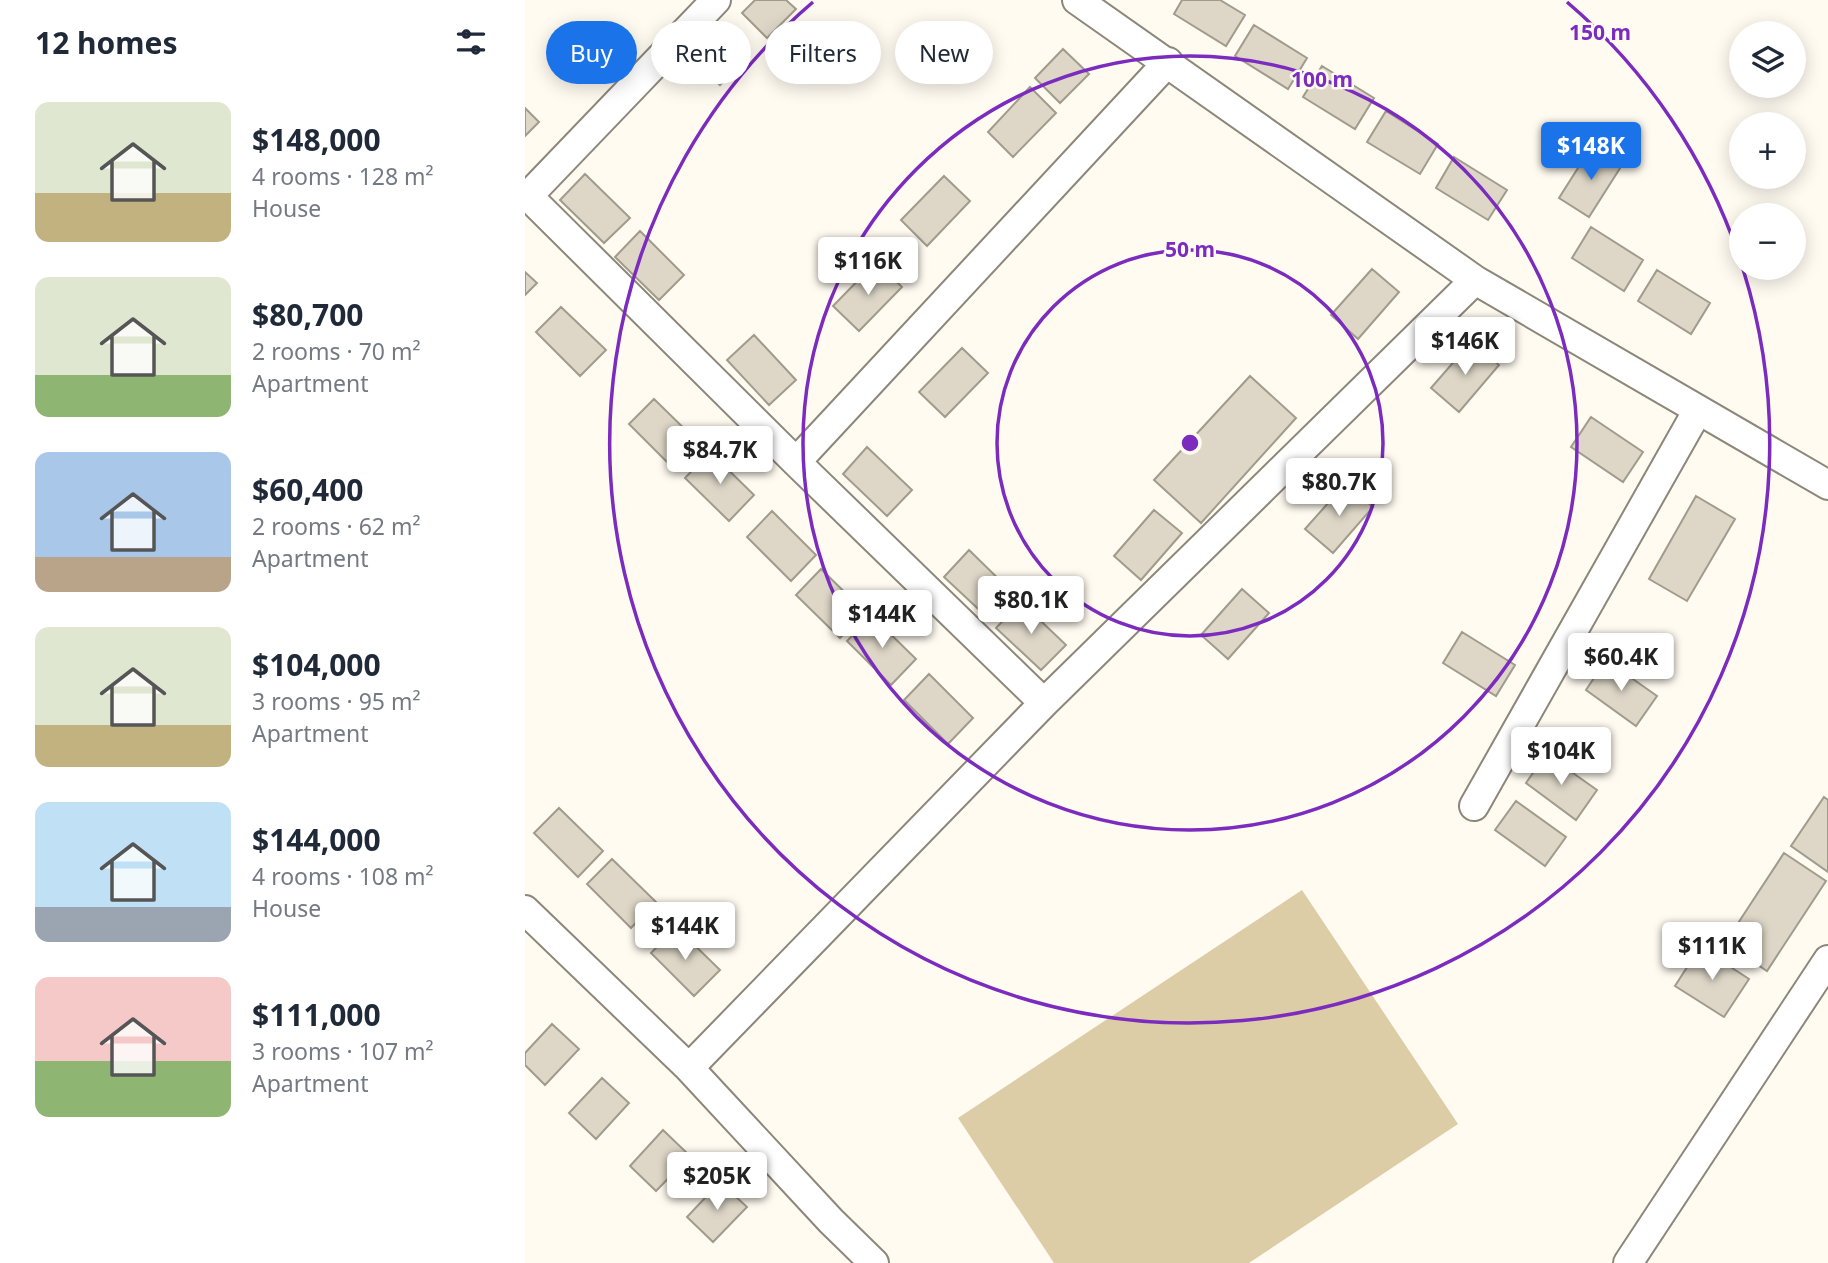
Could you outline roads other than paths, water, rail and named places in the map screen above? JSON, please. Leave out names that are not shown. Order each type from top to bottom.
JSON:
[{"type":"street","points":[[716,0],[527,195],[1044,703]]},
{"type":"street","points":[[1077,0],[1475,279],[1828,485]]},
{"type":"street","points":[[796,462],[1168,62]]},
{"type":"street","points":[[689,1068],[1044,703],[1475,279]]},
{"type":"street","points":[[1474,806],[1698,410]]},
{"type":"street","points":[[525,910],[689,1068],[831,1221],[874,1263]]},
{"type":"street","points":[[1628,1263],[1828,960]]}]
